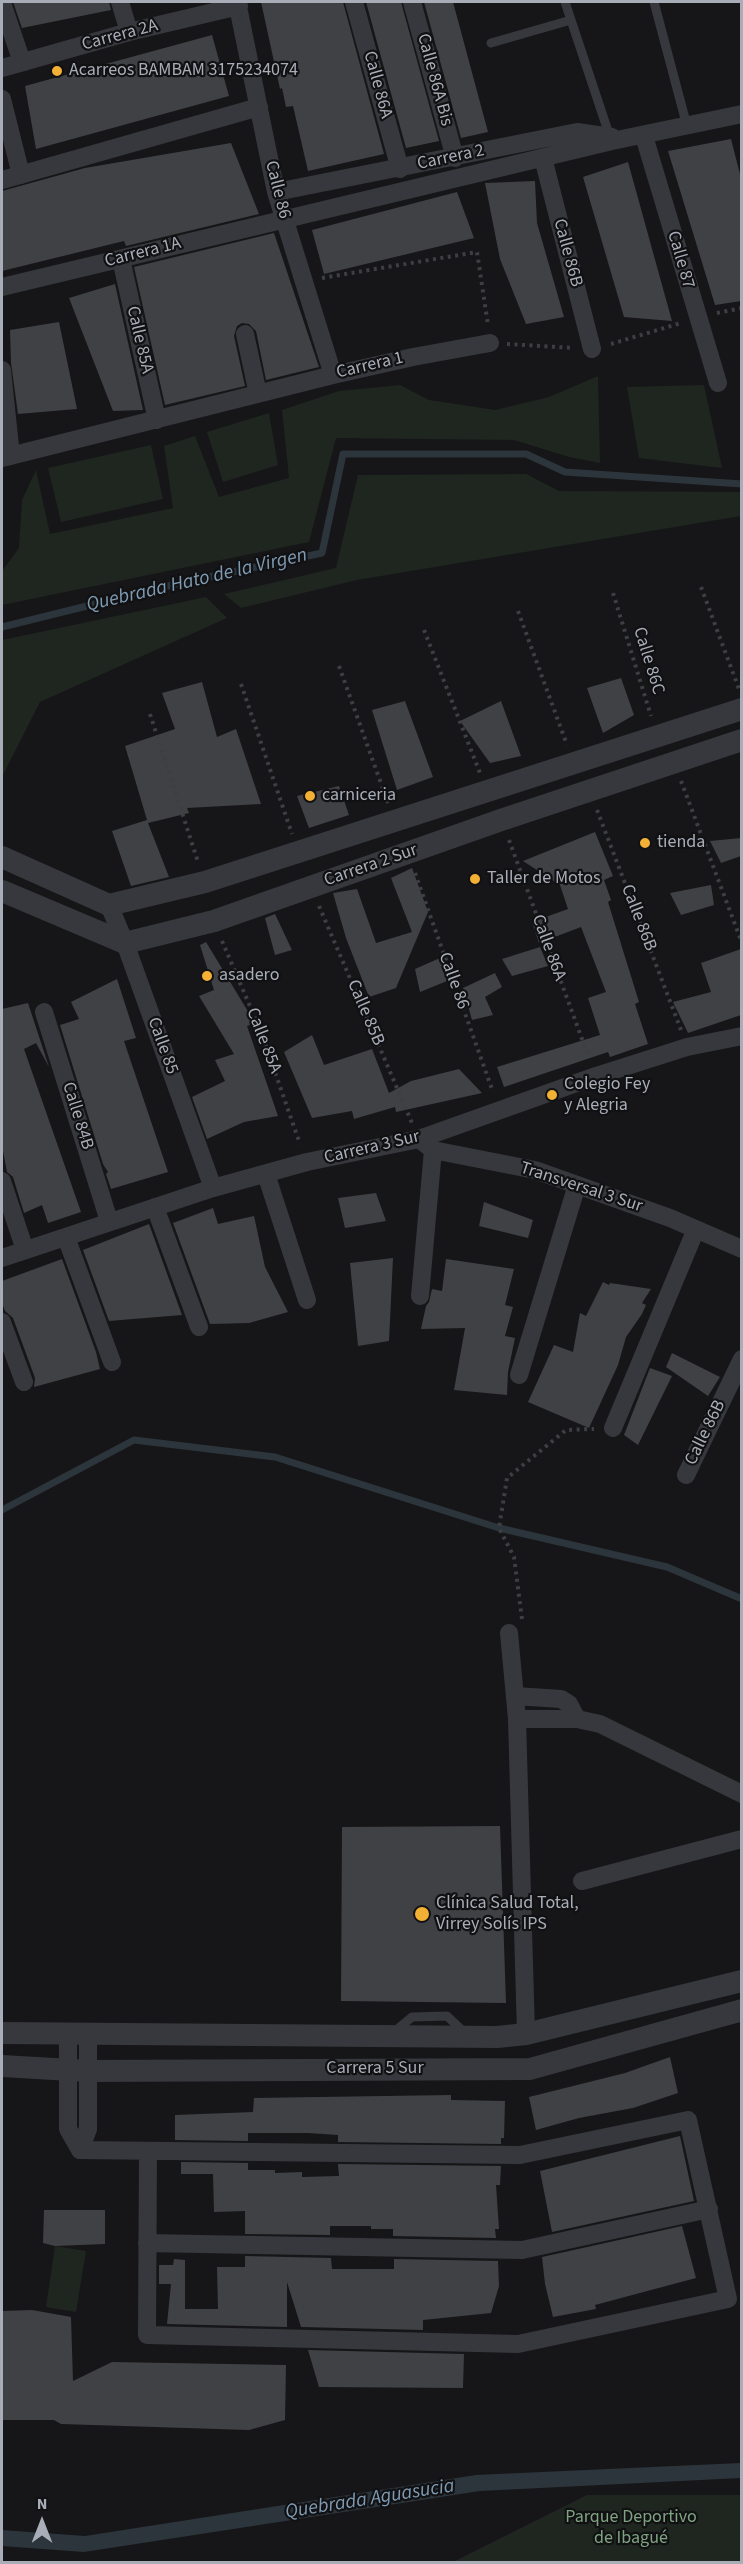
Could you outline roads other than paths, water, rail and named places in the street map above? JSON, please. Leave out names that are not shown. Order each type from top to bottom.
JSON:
[{"type":"street","points":[[120,2],[129,32]]},
{"type":"street","name":"Calle 86A","points":[[354,2],[400,169]]},
{"type":"street","name":"Calle 86A Bis","points":[[412,2],[455,158]]},
{"type":"street","points":[[2,3],[22,62]]},
{"type":"street","name":"Carrera 2A","points":[[2,69],[129,32],[238,4]]},
{"type":"street","name":"Calle 86","points":[[238,4],[276,192],[333,375]]},
{"type":"street","points":[[2,99],[21,175]]},
{"type":"street","points":[[2,180],[259,107]]},
{"type":"street","name":"Carrera 2","points":[[283,218],[623,138],[741,114]]},
{"type":"street","name":"Carrera 2","points":[[276,192],[577,132],[623,138]]},
{"type":"street","name":"Calle 87","points":[[623,138],[697,318],[718,383]]},
{"type":"street","name":"Calle 86B","points":[[543,158],[592,349]]},
{"type":"street","name":"Carrera 1A","points":[[2,287],[283,218]]},
{"type":"street","name":"Calle 85A","points":[[121,259],[157,420]]},
{"type":"street","points":[[245,334],[258,394]]},
{"type":"street","name":"Carrera 1","points":[[6,457],[333,375],[490,343]]},
{"type":"street","points":[[2,382],[6,457]]},
{"type":"street","name":"Carrera 2 Sur","points":[[110,905],[205,882],[741,709]]},
{"type":"street","name":"Carrera 2 Sur","points":[[125,943],[214,921],[589,789],[741,740]]},
{"type":"street","points":[[630,745],[640,774]]},
{"type":"street","points":[[2,857],[110,905]]},
{"type":"street","points":[[2,891],[125,943]]},
{"type":"street","name":"Calle 85","points":[[110,905],[213,1188]]},
{"type":"street","name":"Calle 84B","points":[[44,1012],[110,1221]]},
{"type":"street","name":"Carrera 3 Sur","points":[[2,1258],[213,1188],[307,1162],[426,1144],[499,1110],[596,1076],[687,1047],[741,1036]]},
{"type":"street","points":[[420,1296],[426,1144]]},
{"type":"street","name":"Transversal 3 Sur","points":[[426,1144],[535,1170],[696,1229],[741,1249]]},
{"type":"street","points":[[266,1174],[307,1300]]},
{"type":"street","points":[[2,1181],[25,1250]]},
{"type":"street","points":[[519,1375],[577,1185]]},
{"type":"street","points":[[155,1207],[199,1327]]},
{"type":"street","points":[[614,1428],[696,1229]]},
{"type":"street","points":[[66,1236],[112,1362]]},
{"type":"street","points":[[2,1322],[24,1382]]},
{"type":"street","name":"Calle 86B","points":[[686,1475],[741,1359]]},
{"type":"street","points":[[516,1630],[515,1696],[526,2034]]},
{"type":"street","points":[[515,1696],[561,1699],[569,1704],[577,1719]]},
{"type":"street","points":[[517,1719],[577,1719],[600,1724],[741,1794]]},
{"type":"street","points":[[582,1881],[741,1839]]},
{"type":"street","name":"Carrera 5 Sur","points":[[2,2033],[388,2037],[526,2034],[741,1981]]},
{"type":"street","name":"Carrera 5 Sur","points":[[2,2066],[78,2071],[530,2069],[741,2010]]},
{"type":"street","points":[[78,2035],[78,2071],[68,2129],[80,2150],[520,2155],[688,2120],[728,2300],[518,2344],[147,2336],[148,2151]]},
{"type":"street","points":[[147,2243],[522,2250],[709,2209]]},
{"type":"lane","points":[[565,2],[623,138]]},
{"type":"lane","points":[[654,2],[687,126]]},
{"type":"lane","points":[[491,42],[571,20]]},
{"type":"water","name":"Quebrada Aguasucia","points":[[741,2463],[741,2478],[480,2491],[84,2552],[2,2546],[2,2530],[85,2536],[476,2475]]},
{"type":"waterway","name":"Quebrada Hato de la Virgen","points":[[2,627],[176,584],[322,553],[343,454],[526,454],[565,472],[742,484]]},
{"type":"waterway","points":[[2,1510],[134,1440],[275,1457],[499,1528],[667,1567],[742,1599]]},
{"type":"place","name":"Acarreos BAMBAM 3175234074","points":[[57,71]]},
{"type":"place","name":"carniceria","points":[[310,796]]},
{"type":"place","name":"tienda","points":[[645,843]]},
{"type":"place","name":"Taller de Motos","points":[[475,879]]},
{"type":"place","name":"asadero","points":[[207,976]]},
{"type":"place","name":"Colegio Fey y Alegria","points":[[552,1095]]},
{"type":"place","name":"Clínica Salud Total, Virrey Solís IPS","points":[[422,1914]]},
{"type":"park label","name":"Parque Deportivo de Ibagué","points":[[631,2528]]}]
